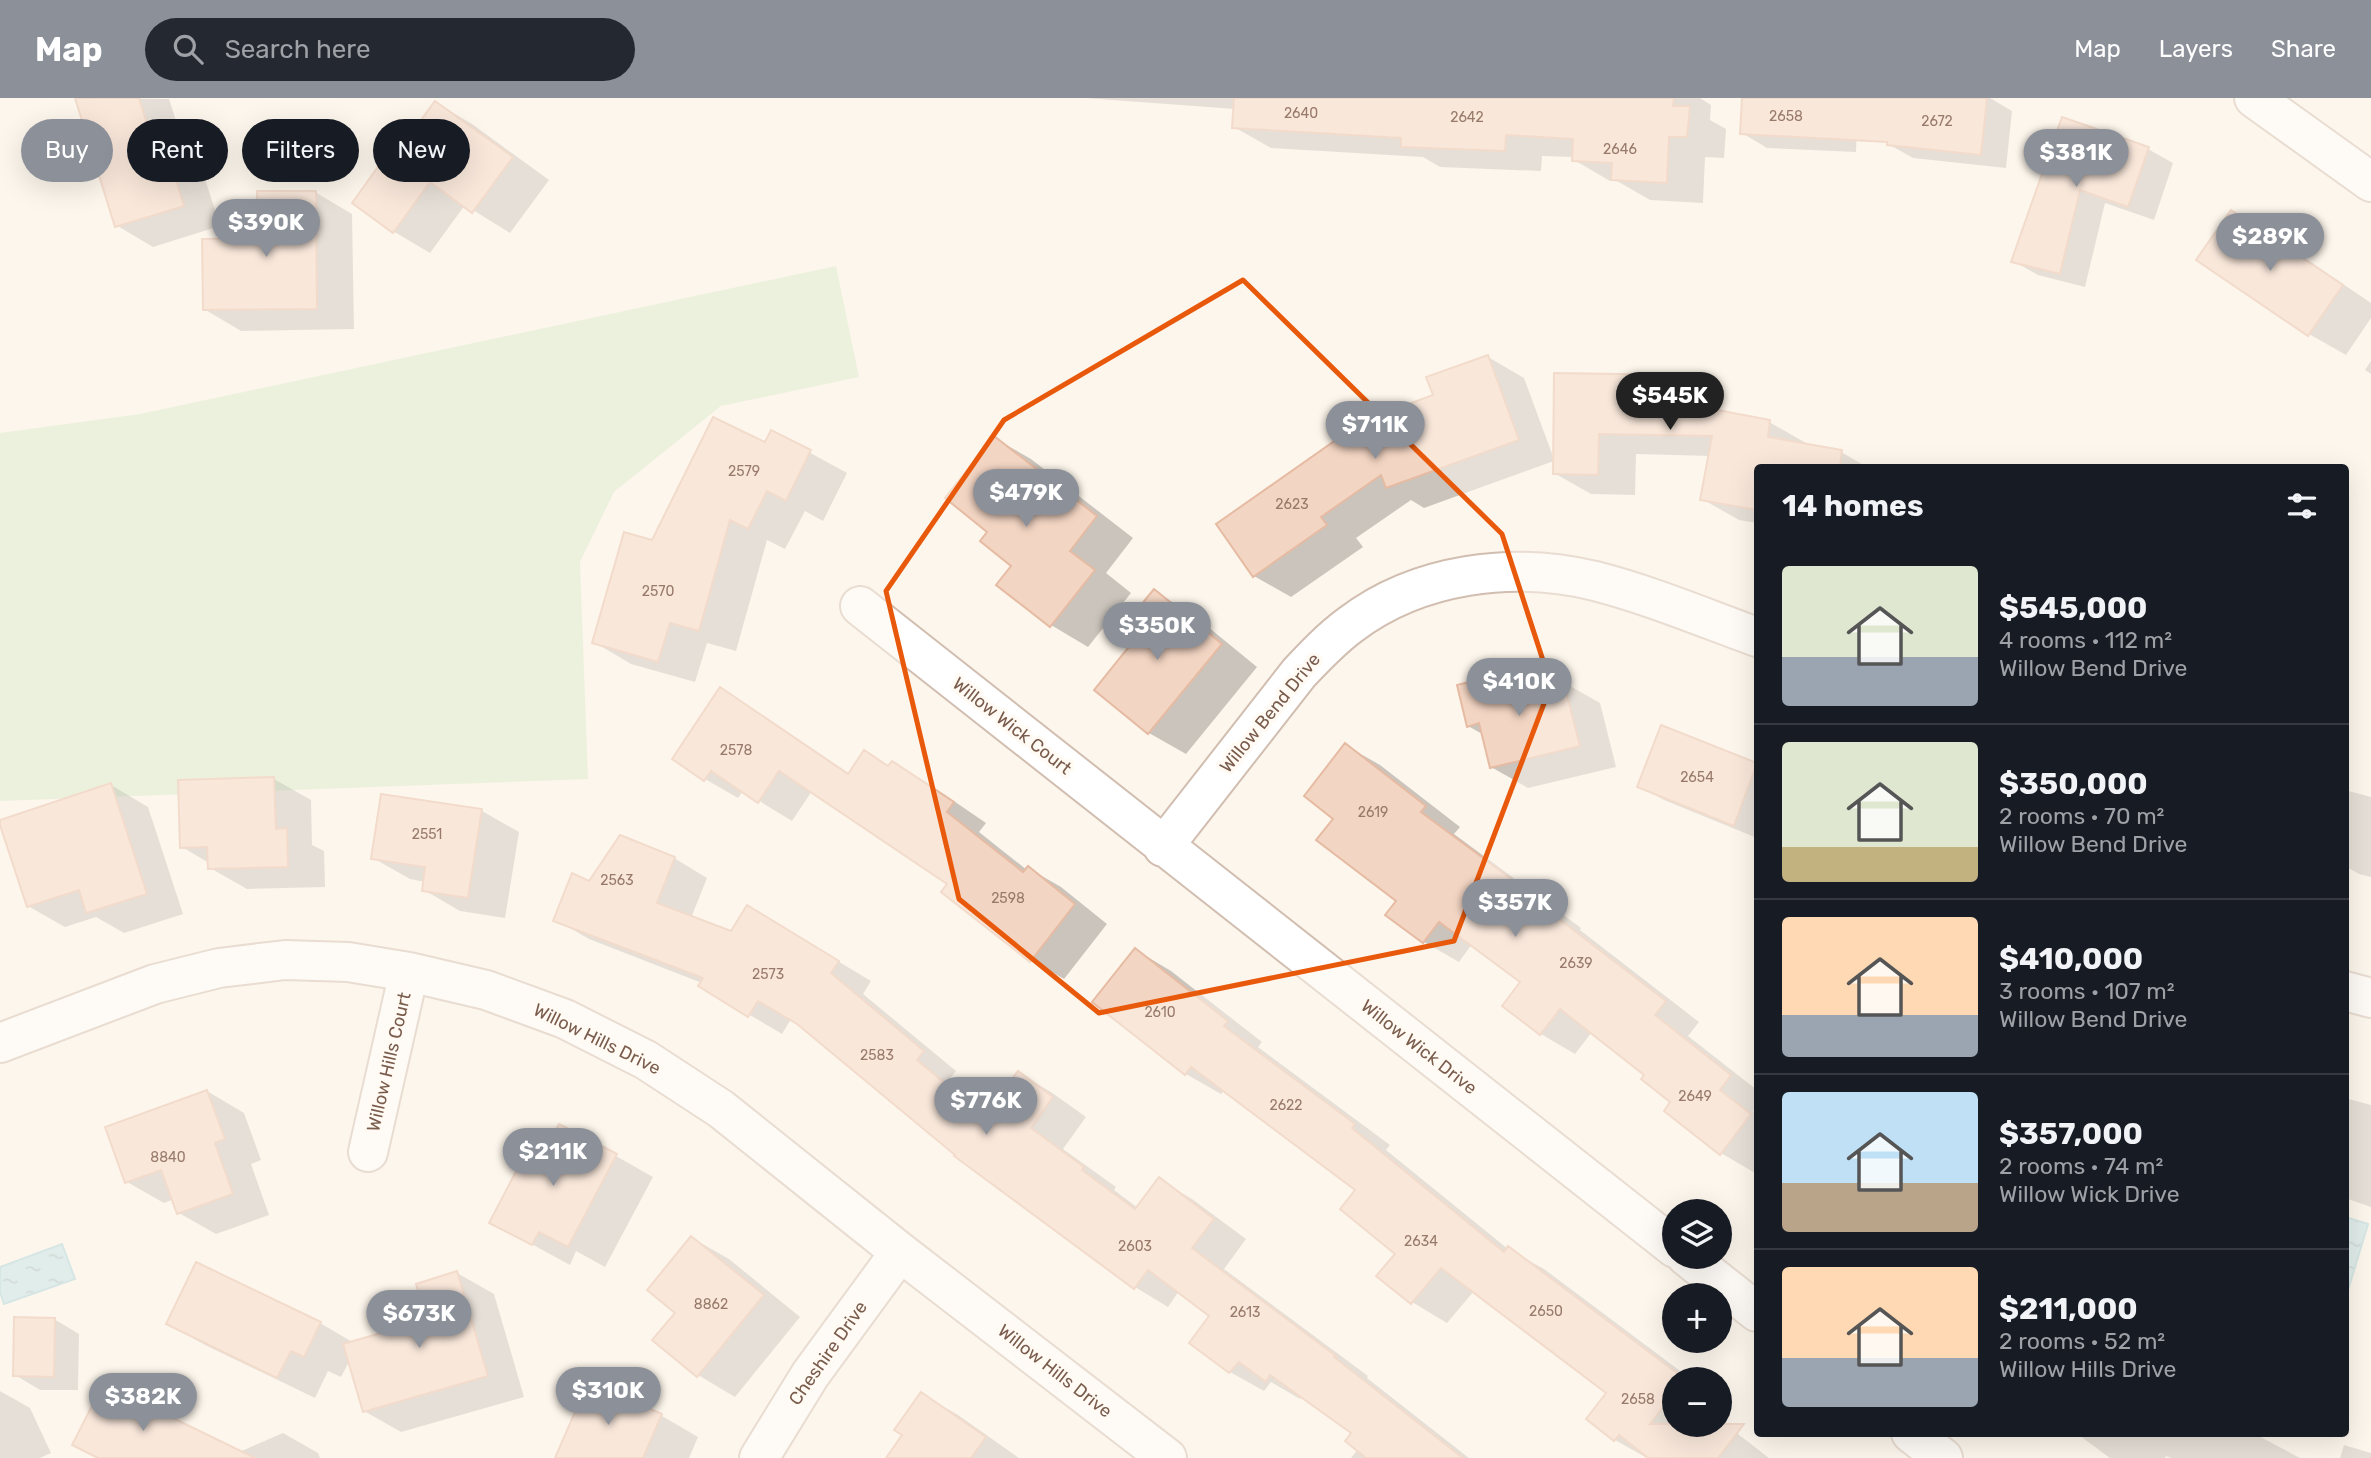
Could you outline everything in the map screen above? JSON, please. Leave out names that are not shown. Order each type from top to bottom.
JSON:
[{"type":"street","points":[[2253,98],[2371,182]]},
{"type":"street","name":"Willow Bend Drive","points":[[1163,847],[1299,673],[1323,647],[1351,624],[1381,605],[1413,590],[1478,574],[1509,572],[1566,576],[1622,589],[1754,636]]},
{"type":"street","name":"Willow Wick Court","points":[[860,606],[1163,847]]},
{"type":"street","name":"Willow Wick Drive","points":[[1163,847],[1662,1238]]},
{"type":"street","name":"Willow Hills Drive","points":[[0,1043],[155,984],[219,968],[285,960],[348,962],[486,989],[565,1020],[646,1060],[721,1109],[900,1252],[1167,1458]]},
{"type":"street","name":"Willow Hills Court","points":[[368,1152],[409,972]]},
{"type":"street","points":[[2349,992],[2371,998]]},
{"type":"street","name":"Cheshire Drive","points":[[759,1458],[810,1375],[900,1252]]},
{"type":"street","points":[[1702,1269],[1754,1310]]},
{"type":"street","points":[[1916,1437],[1943,1458]]},
{"type":"highlighted area","points":[[1243,280],[1502,534],[1551,685],[1454,941],[1099,1013],[959,899],[886,591],[1004,420]]},
{"type":"green space","points":[[836,266],[859,377],[721,406],[614,492],[580,562],[588,779],[0,801],[0,433],[140,414]]},
{"type":"water","points":[[2349,1218],[2368,1224],[2349,1287]]},
{"type":"water","points":[[62,1244],[75,1279],[4,1304],[0,1292],[0,1267]]},
{"type":"building","points":[[75,98],[139,98],[146,119],[127,119],[127,182],[177,182],[184,206],[115,227],[101,182],[113,182],[113,119],[82,119]]},
{"type":"building","points":[[1234,98],[1674,98],[1673,106],[1690,106],[1687,137],[1669,137],[1667,183],[1611,180],[1612,163],[1572,161],[1573,139],[1506,135],[1505,151],[1401,147],[1401,138],[1232,128]]},
{"type":"building","points":[[1742,98],[1987,98],[1981,155],[1887,145],[1887,142],[1740,134]]},
{"type":"building","points":[[435,101],[460,119],[422,119]]},
{"type":"building","points":[[2062,117],[2149,147],[2128,207],[2080,190],[2060,274],[2011,262]]},
{"type":"building","points":[[470,126],[513,157],[472,213],[430,182],[470,182]]},
{"type":"building","points":[[373,174],[373,182],[430,182],[393,233],[352,203]]},
{"type":"building","points":[[257,191],[316,191],[317,309],[203,310],[202,239],[258,238]]},
{"type":"building","points":[[2231,210],[2343,285],[2308,336],[2196,260]]},
{"type":"building","points":[[1488,355],[1519,440],[1386,488],[1381,475],[1321,517],[1327,525],[1253,577],[1216,524],[1363,421],[1433,395],[1426,377]]},
{"type":"building","points":[[1554,373],[1682,375],[1681,403],[1770,420],[1768,437],[1842,450],[1840,464],[1754,464],[1754,509],[1700,500],[1712,436],[1599,434],[1598,475],[1553,474]]},
{"type":"building","points":[[713,417],[765,442],[771,430],[811,450],[786,501],[767,491],[748,529],[730,520],[699,631],[670,623],[658,662],[592,643],[624,532],[652,540]]},
{"type":"building","points":[[994,436],[1097,516],[1070,551],[1095,570],[1050,627],[996,585],[1011,566],[980,541],[987,532],[945,498]]},
{"type":"building","points":[[1154,589],[1222,644],[1148,734],[1094,690],[1136,638],[1123,627]]},
{"type":"building","points":[[1514,671],[1519,691],[1563,680],[1580,746],[1490,768],[1479,723],[1467,727],[1457,685]]},
{"type":"building","points":[[720,687],[848,774],[864,750],[888,766],[892,761],[954,802],[947,812],[1023,872],[1028,866],[1075,904],[1030,962],[941,892],[947,884],[779,771],[758,803],[711,771],[704,781],[672,759]]},
{"type":"building","points":[[1661,725],[1754,762],[1754,771],[1734,826],[1637,787]]},
{"type":"building","points":[[1345,743],[1426,806],[1421,812],[1548,906],[1546,909],[1666,1001],[1655,1015],[1731,1075],[1720,1090],[1751,1114],[1720,1155],[1664,1111],[1670,1102],[1641,1079],[1644,1075],[1560,1009],[1540,1035],[1502,1006],[1520,982],[1439,922],[1423,943],[1385,915],[1396,901],[1316,840],[1333,819],[1304,796]]},
{"type":"building","points":[[274,777],[276,829],[287,828],[288,867],[208,869],[207,847],[180,848],[178,780]]},
{"type":"building","points":[[111,783],[147,894],[86,913],[79,890],[27,907],[0,820]]},
{"type":"building","points":[[381,794],[482,809],[468,898],[422,891],[425,867],[371,859]]},
{"type":"building","points":[[620,835],[675,857],[657,903],[731,931],[747,905],[839,961],[831,973],[924,1051],[917,1060],[984,1115],[1018,1071],[1053,1097],[1031,1128],[1135,1209],[1159,1177],[1214,1219],[1192,1248],[1336,1356],[1334,1357],[1463,1458],[1366,1458],[1345,1441],[1351,1433],[1270,1375],[1266,1382],[1239,1362],[1229,1373],[1189,1343],[1209,1316],[1148,1270],[1134,1289],[954,1156],[797,1024],[758,1001],[748,1017],[698,986],[703,978],[553,921],[572,873],[589,881]]},
{"type":"building","points":[[1135,948],[1228,1021],[1224,1026],[1355,1124],[1352,1128],[1504,1252],[1508,1246],[1669,1367],[1662,1367],[1662,1409],[1650,1424],[1662,1424],[1662,1437],[1732,1437],[1732,1424],[1744,1424],[1718,1458],[1648,1458],[1619,1435],[1614,1441],[1586,1419],[1606,1393],[1441,1268],[1411,1304],[1376,1276],[1395,1254],[1340,1209],[1355,1190],[1191,1067],[1185,1075],[1092,1002]]},
{"type":"building","points":[[207,1090],[225,1139],[215,1143],[233,1194],[177,1214],[161,1170],[125,1183],[105,1127]]},
{"type":"building","points":[[559,1124],[617,1154],[568,1247],[539,1232],[532,1245],[489,1223],[533,1139],[547,1146]]},
{"type":"building","points":[[691,1236],[764,1295],[697,1377],[652,1340],[675,1313],[647,1290]]},
{"type":"building","points":[[196,1262],[321,1322],[304,1357],[291,1351],[277,1378],[166,1324]]},
{"type":"building","points":[[457,1271],[488,1376],[363,1412],[343,1344],[426,1320],[416,1284]]},
{"type":"building","points":[[14,1317],[55,1318],[54,1377],[13,1376]]},
{"type":"building","points":[[588,1382],[662,1414],[643,1458],[555,1458]]},
{"type":"building","points":[[103,1384],[255,1458],[98,1458],[72,1445]]},
{"type":"building","points":[[921,1392],[986,1437],[971,1458],[886,1458],[902,1435],[894,1430]]}]
